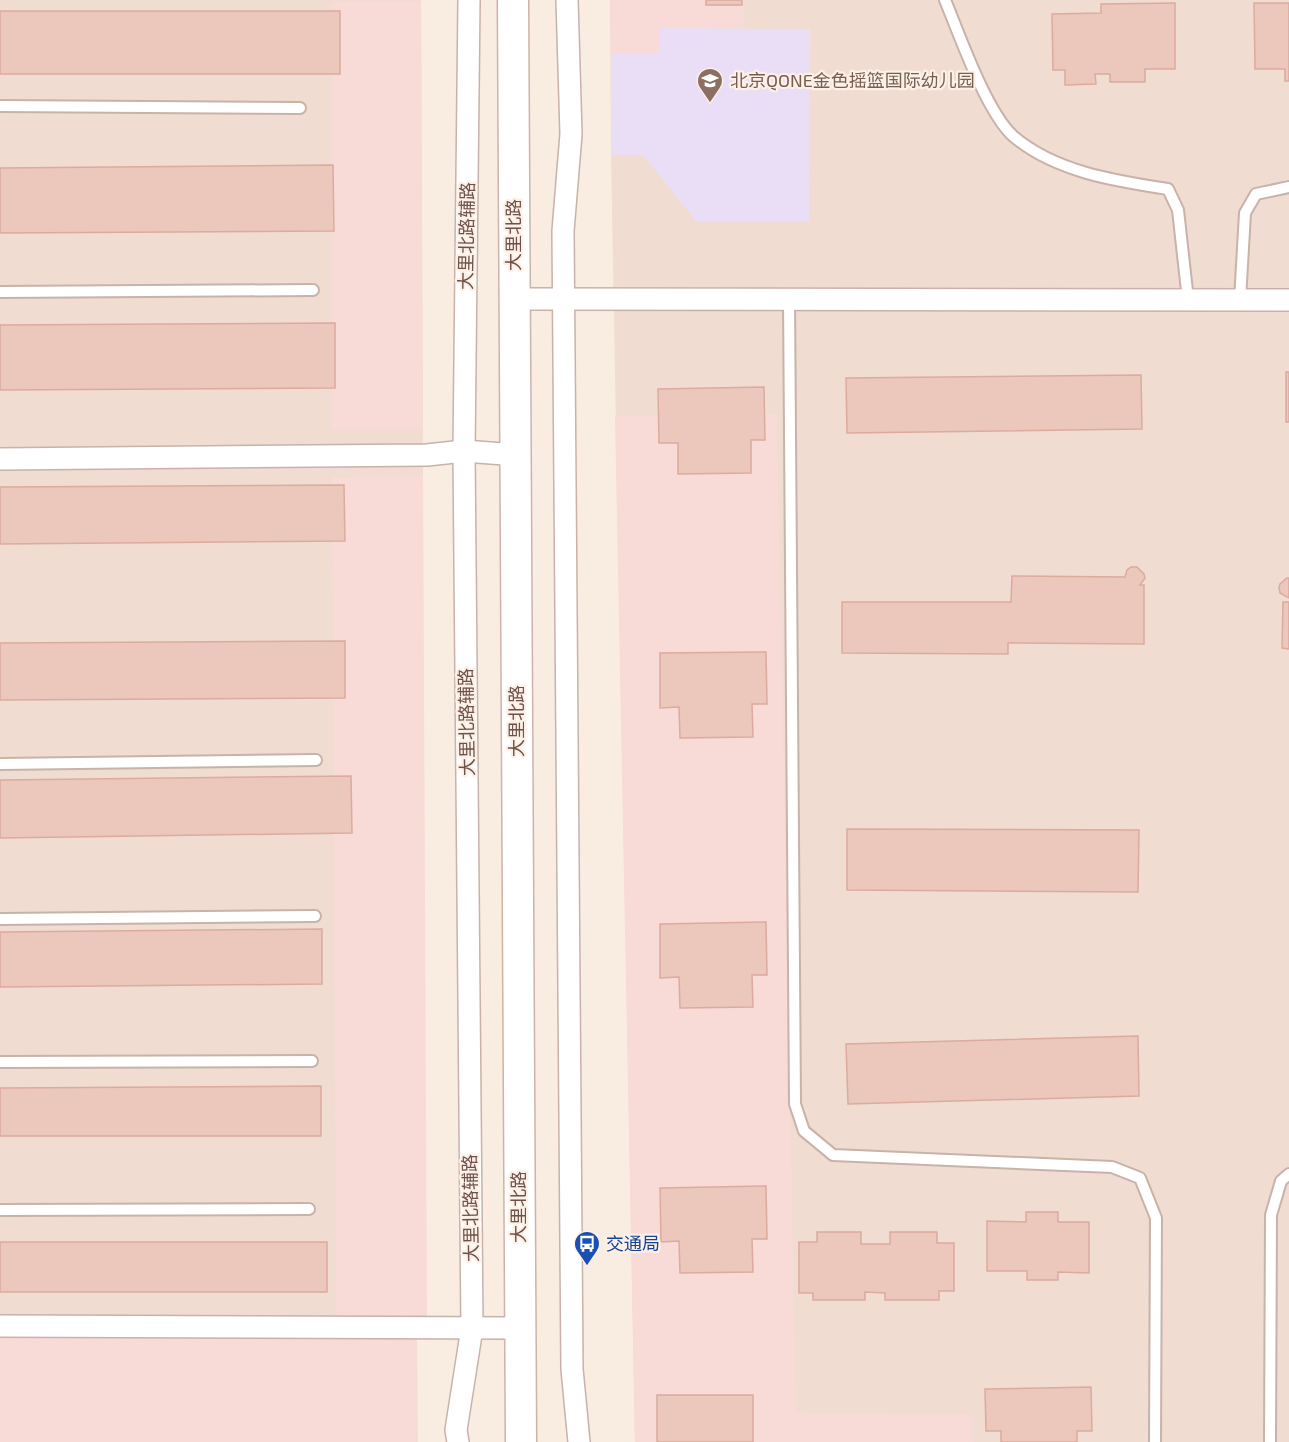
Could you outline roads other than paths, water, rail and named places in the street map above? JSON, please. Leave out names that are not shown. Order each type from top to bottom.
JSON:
[{"type":"main road","name":"大里北路","points":[[513,0],[521,1442]]},
{"type":"street","name":"大里北路辅路","points":[[458,1442],[456,1430],[472,1328],[465,451],[469,0]]},
{"type":"street","points":[[567,0],[571,134],[563,231],[572,1369],[579,1442]]},
{"type":"street","points":[[514,298],[1289,300]]},
{"type":"street","points":[[0,459],[427,455],[465,451],[516,454]]},
{"type":"street","points":[[0,1326],[520,1328]]},
{"type":"lane","points":[[945,0],[989,102],[1012,134],[1042,157],[1111,180],[1168,189],[1178,210],[1188,300]]},
{"type":"lane","points":[[0,106],[300,108]]},
{"type":"lane","points":[[1240,300],[1245,213],[1256,194],[1289,187]]},
{"type":"lane","points":[[0,292],[313,290]]},
{"type":"lane","points":[[789,299],[795,1104],[804,1131],[833,1155],[1112,1167],[1140,1178],[1155,1218],[1155,1442]]},
{"type":"lane","points":[[0,764],[316,760]]},
{"type":"lane","points":[[0,919],[315,916]]},
{"type":"lane","points":[[0,1062],[312,1061]]},
{"type":"lane","points":[[1270,1442],[1270,1215],[1281,1181],[1289,1174]]},
{"type":"lane","points":[[0,1210],[309,1209]]},
{"type":"place","name":"北京QONE金色摇篮国际幼儿园","points":[[710,104]]},
{"type":"place","name":"交通局","points":[[587,1267]]}]
